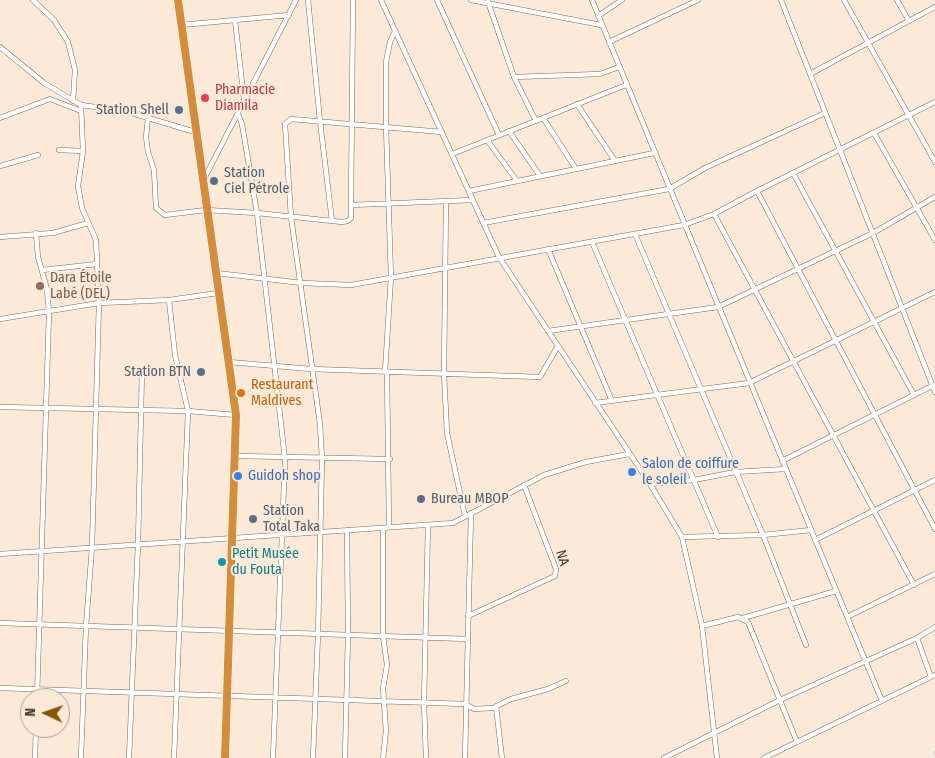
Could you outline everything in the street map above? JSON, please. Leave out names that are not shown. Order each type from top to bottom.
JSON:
[{"type":"highway","points":[[178,0],[236,415],[225,758]]},
{"type":"street","points":[[33,0],[54,20],[68,42],[75,70],[73,101]]},
{"type":"street","points":[[202,182],[296,0]]},
{"type":"street","points":[[308,0],[332,222]]},
{"type":"street","points":[[148,118],[146,137],[148,152],[154,170],[156,208],[158,212],[164,215],[206,210],[257,213],[332,222],[348,221],[351,218],[353,0]]},
{"type":"street","points":[[381,0],[499,257],[650,484],[682,538],[702,626],[718,758]]},
{"type":"street","points":[[437,0],[499,135]]},
{"type":"street","points":[[470,0],[601,25]]},
{"type":"street","points":[[592,0],[882,701]]},
{"type":"street","points":[[598,16],[622,0]]},
{"type":"street","points":[[608,42],[698,0]]},
{"type":"street","points":[[781,0],[902,309],[934,385],[935,392]]},
{"type":"street","points":[[844,0],[866,43],[935,162]]},
{"type":"street","points":[[897,0],[909,21]]},
{"type":"street","points":[[488,2],[514,78],[536,121]]},
{"type":"street","points":[[810,74],[935,8]]},
{"type":"street","points":[[181,25],[289,15]]},
{"type":"street","points":[[235,20],[244,101]]},
{"type":"street","points":[[389,527],[390,459],[386,372],[391,277],[386,127],[386,62],[390,42],[395,32]]},
{"type":"street","points":[[0,47],[44,83],[81,105],[117,109],[195,132]]},
{"type":"street","points":[[514,78],[600,74],[619,67]]},
{"type":"street","points":[[452,154],[626,85]]},
{"type":"street","points":[[0,118],[50,98],[81,111]]},
{"type":"street","points":[[215,273],[265,277],[302,284],[351,284],[684,226],[714,214],[757,190],[935,102]]},
{"type":"street","points":[[577,104],[615,161]]},
{"type":"street","points":[[81,105],[83,152],[78,186],[88,223],[96,240],[99,304],[92,548],[86,626],[81,758]]},
{"type":"street","points":[[483,223],[669,189],[706,168],[825,112]]},
{"type":"street","points":[[238,114],[242,124],[257,213],[285,459],[273,758]]},
{"type":"street","points":[[543,118],[576,169]]},
{"type":"street","points":[[312,758],[322,533],[322,459],[320,424],[311,369],[302,284],[291,217],[285,124],[291,119],[442,132]]},
{"type":"street","points":[[509,131],[540,176]]},
{"type":"street","points":[[874,133],[935,240]]},
{"type":"street","points":[[487,140],[517,181]]},
{"type":"street","points":[[59,150],[83,152]]},
{"type":"street","points":[[469,191],[654,153]]},
{"type":"street","points":[[0,166],[38,155]]},
{"type":"street","points":[[793,173],[914,395]]},
{"type":"street","points":[[757,190],[935,529]]},
{"type":"street","points":[[548,331],[718,307],[873,233],[935,197]]},
{"type":"street","points":[[351,205],[473,200]]},
{"type":"street","points":[[446,201],[444,374],[447,433],[465,516]]},
{"type":"street","points":[[714,214],[914,585]]},
{"type":"street","points":[[0,237],[53,232],[88,223]]},
{"type":"street","points":[[36,234],[38,257],[49,313],[48,408],[38,688]]},
{"type":"street","points":[[635,234],[699,389],[763,535],[806,645]]},
{"type":"street","points":[[592,242],[718,537]]},
{"type":"street","points":[[548,249],[612,401]]},
{"type":"street","points":[[42,270],[97,264]]},
{"type":"street","points":[[595,403],[749,383],[935,292]]},
{"type":"street","points":[[0,319],[99,304],[169,300],[218,293]]},
{"type":"street","points":[[169,300],[175,355],[188,411],[174,758]]},
{"type":"street","points":[[229,362],[311,369],[540,377],[558,346]]},
{"type":"street","points":[[129,758],[138,544],[142,370]]},
{"type":"street","points":[[782,461],[934,385]]},
{"type":"street","points":[[0,406],[188,411],[236,415]]},
{"type":"street","points":[[0,554],[453,523],[552,472],[586,462],[629,454]]},
{"type":"street","points":[[236,456],[285,459],[390,459]]},
{"type":"street","points":[[650,484],[694,480],[735,472],[785,469]]},
{"type":"street","points":[[815,540],[935,480]]},
{"type":"street","name":"NA","points":[[468,616],[555,576],[556,569],[524,485]]},
{"type":"street","points":[[465,758],[471,513]]},
{"type":"street","points":[[426,758],[424,703],[428,524]]},
{"type":"street","points":[[383,528],[383,636],[387,665],[383,702],[386,732],[383,758]]},
{"type":"street","points":[[345,758],[348,635],[346,530]]},
{"type":"street","points":[[682,538],[763,535],[811,530]]},
{"type":"street","points":[[847,617],[935,574]]},
{"type":"street","points":[[702,626],[790,606],[836,591]]},
{"type":"street","points":[[743,618],[748,622],[797,742]]},
{"type":"street","points":[[0,623],[40,626],[134,626],[468,639]]},
{"type":"street","points":[[664,758],[780,700],[917,638],[935,627]]},
{"type":"street","points":[[764,758],[933,676],[917,638]]},
{"type":"street","points":[[70,691],[465,704],[474,709],[493,708],[566,682]]},
{"type":"street","points":[[0,688],[20,689]]},
{"type":"street","points":[[496,706],[502,758]]},
{"type":"street","points":[[36,738],[36,758]]},
{"type":"place","name":"Pharmacie Diamila","points":[[205,98]]},
{"type":"place","name":"Station Shell","points":[[179,110]]},
{"type":"place","name":"Station Ciel Pétrole","points":[[214,181]]},
{"type":"place","name":"Dara Étoile Labé (DEL)","points":[[40,286]]},
{"type":"place","name":"Station BTN","points":[[201,372]]},
{"type":"place","name":"Restaurant Maldives","points":[[241,393]]},
{"type":"place","name":"Salon de coiffure le soleil","points":[[632,472]]},
{"type":"place","name":"Guidoh shop","points":[[238,476]]},
{"type":"place","name":"Bureau MBOP","points":[[421,499]]},
{"type":"place","name":"Station Total Taka","points":[[253,519]]},
{"type":"place","name":"Petit Musée du Fouta","points":[[222,562]]}]
